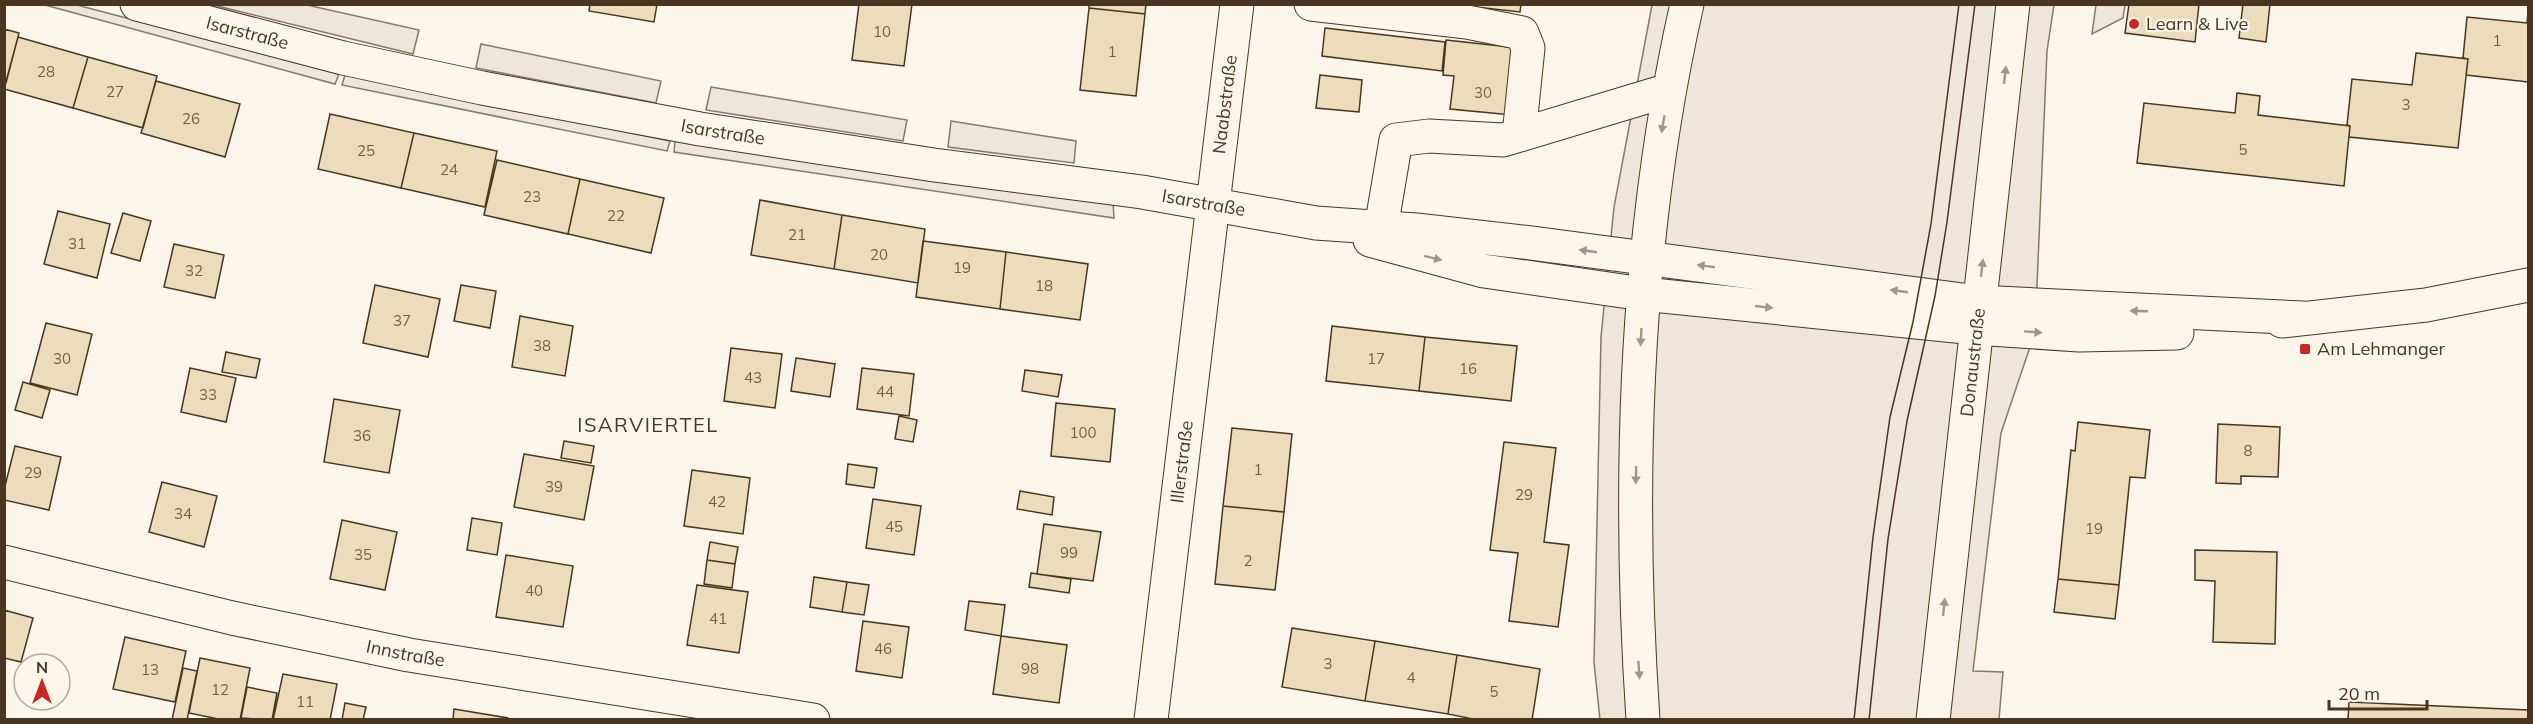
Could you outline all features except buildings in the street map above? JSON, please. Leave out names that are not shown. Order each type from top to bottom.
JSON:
[{"type":"street","name":"Isarstraße","points":[[137,4],[344,58],[482,88],[700,129],[934,165],[1142,192],[1316,223],[1531,243],[1646,258],[1976,315]]},
{"type":"street","name":"Naabstraße","points":[[1213,206],[1237,4]]},
{"type":"street","points":[[1311,4],[1467,22],[1522,33],[1528,48],[1519,135]]},
{"type":"street","points":[[1643,720],[1635,519],[1643,294],[1669,90],[1687,4]]},
{"type":"street","name":"Donaustraße","points":[[1933,720],[1976,315],[2013,4]]},
{"type":"street","points":[[1381,228],[1396,140],[1429,136],[1503,140],[1669,90]]},
{"type":"street","name":"Illerstraße","points":[[1151,720],[1213,206]]},
{"type":"street","name":"Isarstraße","points":[[1316,223],[1415,254],[1484,271],[1643,294],[1976,315]]},
{"type":"street","points":[[1976,315],[2079,335],[2185,333],[2426,305],[2529,285]]},
{"type":"street","name":"Innstraße","points":[[4,562],[232,618],[409,655],[813,720]]},
{"type":"shaded area","points":[[45,5],[77,5],[339,74],[335,84]]},
{"type":"shaded area","points":[[213,5],[307,5],[419,30],[413,54]]},
{"type":"shaded area","points":[[1652,5],[2054,5],[2047,51],[2035,332],[2001,433],[1973,671],[2003,672],[1999,719],[1600,720],[1594,662],[1601,337],[1614,207]]},
{"type":"shaded area","points":[[2096,5],[2125,5],[2123,18],[2092,34]]},
{"type":"shaded area","points":[[481,44],[661,81],[656,103],[476,68]]},
{"type":"shaded area","points":[[345,75],[670,141],[667,151],[342,85]]},
{"type":"shaded area","points":[[711,87],[907,120],[903,141],[706,110]]},
{"type":"shaded area","points":[[951,121],[1076,141],[1074,163],[948,147]]},
{"type":"shaded area","points":[[675,141],[1113,201],[1114,218],[674,152]]},
{"type":"tram line","points":[[1854,720],[1873,537],[1890,417],[1913,322],[1931,224],[1959,4]]},
{"type":"tram line","points":[[1869,720],[1888,539],[1907,421],[1935,296],[1947,222],[1975,4]]},
{"type":"place","name":"Learn & Live","points":[[2134,24]]},
{"type":"place","name":"Am Lehmanger","points":[[2305,349]]},
{"type":"district","name":"ISARVIERTEL","points":[[648,425]]}]
